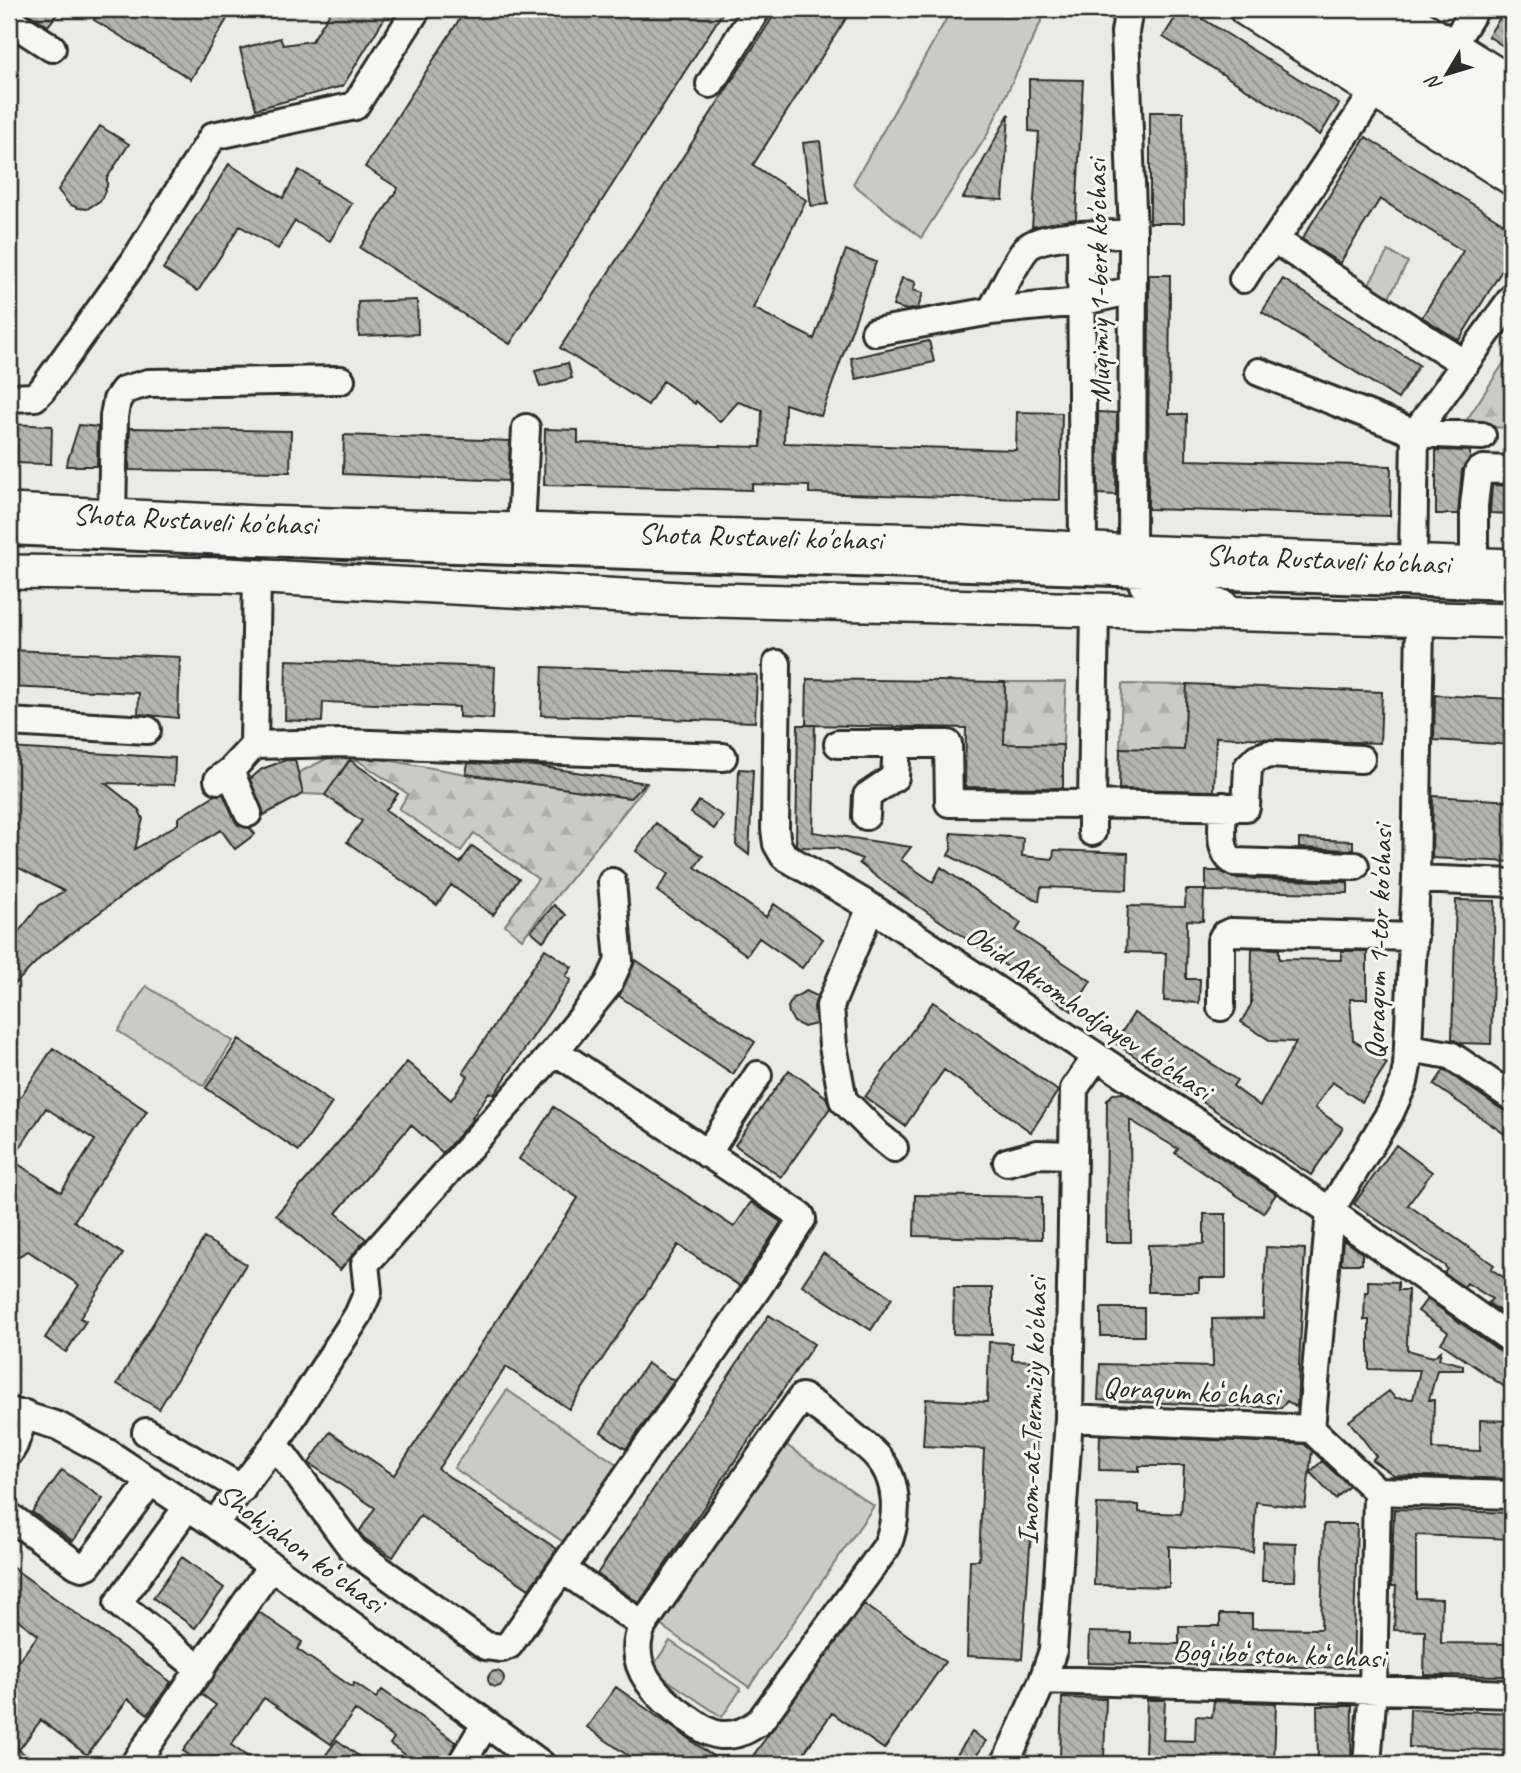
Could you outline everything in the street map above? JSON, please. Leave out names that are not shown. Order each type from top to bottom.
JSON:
[{"type":"main road","points":[[1246,9],[1512,178]]},
{"type":"main road","points":[[1301,9],[1500,105]]},
{"type":"main road","points":[[1348,9],[1500,105]]},
{"type":"main road","points":[[1391,9],[1452,46],[1500,105],[1512,141]]},
{"type":"main road","name":"Shota Rustaveli ko'chasi","points":[[9,511],[258,523],[926,541],[1083,550],[1135,568],[1413,563],[1512,566]]},
{"type":"main road","name":"Shota Rustaveli ko'chasi","points":[[9,572],[257,576],[681,599],[1512,621]]},
{"type":"street","points":[[9,398],[35,397],[42,390],[134,262],[213,136],[355,106],[418,9]]},
{"type":"street","points":[[710,84],[757,9]]},
{"type":"street","name":"Muqimiy 1-berk ko'chasi","points":[[1129,9],[1125,32],[1133,234],[1135,568]]},
{"type":"street","points":[[1452,46],[1475,9]]},
{"type":"street","points":[[9,20],[52,48]]},
{"type":"street","points":[[1243,279],[1255,260],[1275,240],[1375,91]]},
{"type":"street","points":[[991,312],[1026,248],[1039,241],[1081,235],[1133,234]]},
{"type":"street","points":[[1081,235],[1083,550]]},
{"type":"street","points":[[1275,240],[1465,364]]},
{"type":"street","points":[[876,332],[991,312],[1080,302],[1133,290]]},
{"type":"street","points":[[1413,563],[1415,433],[1512,298]]},
{"type":"street","points":[[1259,372],[1415,433],[1482,436]]},
{"type":"street","points":[[112,516],[114,416],[117,400],[124,390],[148,383],[341,380]]},
{"type":"street","points":[[521,529],[527,428]]},
{"type":"street","points":[[1474,565],[1474,505],[1478,472],[1483,469],[1512,470]]},
{"type":"street","points":[[9,524],[41,532]]},
{"type":"street","points":[[9,531],[924,570],[1135,568],[1512,597]]},
{"type":"street","points":[[9,543],[1512,586]]},
{"type":"street","points":[[1135,568],[1267,613]]},
{"type":"street","points":[[924,570],[930,606]]},
{"type":"street","points":[[254,745],[257,576]]},
{"type":"street","points":[[1092,832],[1095,609]]},
{"type":"street","name":"Qoraqum 1-tor ko'chasi","points":[[1311,1430],[1330,1211],[1398,1098],[1406,1074],[1416,879],[1420,618]]},
{"type":"street","name":"Obid Akromhodjayev ko'chasi","points":[[777,664],[775,829],[777,844],[788,859],[871,907],[1330,1211],[1512,1339]]},
{"type":"street","points":[[9,722],[147,730]]},
{"type":"street","points":[[248,813],[224,775],[254,745],[344,743],[723,757]]},
{"type":"street","points":[[838,744],[948,744],[949,803],[1246,807],[1248,767],[1256,758],[1269,754],[1362,759]]},
{"type":"street","points":[[866,816],[867,796],[895,777],[897,744]]},
{"type":"street","points":[[1223,806],[1223,849],[1234,862],[1355,866]]},
{"type":"street","points":[[1416,879],[1512,883]]},
{"type":"street","points":[[214,1524],[275,1444],[358,1315],[368,1292],[365,1264],[555,1051],[608,985],[619,961],[612,882]]},
{"type":"street","points":[[871,907],[830,1006],[833,1046],[843,1100],[894,1147]]},
{"type":"street","points":[[1221,1007],[1221,941],[1224,935],[1231,932],[1414,937]]},
{"type":"street","points":[[1409,1048],[1450,1055],[1512,1097]]},
{"type":"street","points":[[275,1444],[354,1551],[486,1646],[502,1648],[509,1645],[800,1224],[801,1216],[555,1051]]},
{"type":"street","name":"Imom-at-Termiziy ko'chasi","points":[[1005,1764],[1054,1650],[1069,1418],[1074,1089],[1096,1058]]},
{"type":"street","points":[[707,1154],[758,1075]]},
{"type":"street","points":[[1007,1161],[1037,1154],[1072,1156]]},
{"type":"street","points":[[802,1397],[821,1408],[877,1455],[889,1476],[895,1499],[895,1523],[887,1546],[760,1721],[749,1730],[719,1735],[706,1731],[664,1702],[651,1687],[638,1656],[639,1635],[643,1625],[802,1397]]},
{"type":"street","points":[[9,1453],[14,1445],[17,1412]]},
{"type":"street","name":"Shohjahon koʻchasi","points":[[17,1412],[58,1426],[151,1481],[214,1524],[270,1568],[541,1764]]},
{"type":"street","name":"Qoraqum koʻchasi","points":[[1069,1418],[1311,1430]]},
{"type":"street","points":[[1311,1430],[1377,1491],[1512,1495]]},
{"type":"street","points":[[146,1432],[242,1489]]},
{"type":"street","points":[[9,1516],[82,1567],[88,1565],[151,1481]]},
{"type":"street","points":[[1367,1764],[1373,1690],[1377,1491]]},
{"type":"street","points":[[188,1506],[118,1603],[201,1670]]},
{"type":"street","points":[[137,1763],[270,1568]]},
{"type":"street","points":[[562,1569],[643,1625]]},
{"type":"street","name":"Bogʻiboʻston koʻchasi","points":[[1043,1680],[1512,1694]]},
{"type":"street","points":[[461,1764],[478,1737]]},
{"type":"green space","points":[[952,9],[1047,9],[987,135],[921,238],[853,184]]},
{"type":"green space","points":[[1388,251],[1408,262],[1389,297],[1368,285]]},
{"type":"green space","points":[[1512,350],[1512,428],[1463,426]]},
{"type":"green space","points":[[1005,682],[1066,682],[1063,745],[1004,744]]},
{"type":"green space","points":[[1122,684],[1187,685],[1184,750],[1120,748]]},
{"type":"green space","points":[[352,754],[629,798],[648,783],[522,939],[505,925],[538,879],[474,833],[461,851],[399,809],[408,794],[357,760],[348,761],[326,795],[303,794],[298,773],[332,756]]},
{"type":"green space","points":[[146,986],[233,1041],[204,1086],[118,1031]]},
{"type":"green space","points":[[507,1390],[624,1469],[571,1547],[454,1468]]},
{"type":"green space","points":[[785,1444],[874,1506],[749,1687],[660,1625]]},
{"type":"green space","points":[[670,1641],[741,1689],[722,1717],[651,1669]]},
{"type":"building","points":[[21,9],[61,9],[48,26]]},
{"type":"building","points":[[100,9],[233,9],[191,79],[94,20]]},
{"type":"building","points":[[332,9],[390,9],[343,86],[256,109],[240,49],[280,38],[283,45],[312,41]]},
{"type":"building","points":[[466,9],[725,9],[510,344],[360,248],[398,188],[365,167]]},
{"type":"building","points":[[778,9],[852,9],[753,165],[806,200],[753,308],[814,339],[846,250],[876,262],[821,416],[785,404],[784,443],[1016,450],[1017,412],[1062,413],[1060,500],[809,493],[809,486],[752,484],[752,490],[544,485],[545,429],[578,430],[578,443],[761,447],[762,410],[738,402],[720,422],[696,401],[695,404],[663,381],[648,405],[560,348]]},
{"type":"building","points":[[1181,9],[1187,9],[1339,104],[1320,135],[1163,37]]},
{"type":"building","points":[[1506,9],[1512,9],[1512,52],[1488,36]]},
{"type":"building","points":[[1029,79],[1083,80],[1076,219],[1032,227],[1039,132],[1029,131]]},
{"type":"building","points":[[1150,112],[1183,112],[1184,223],[1150,223]]},
{"type":"building","points":[[1009,114],[1003,200],[963,198]]},
{"type":"building","points":[[100,126],[129,144],[107,178],[107,186],[101,200],[87,209],[78,208],[69,204],[58,190]]},
{"type":"building","points":[[1366,137],[1512,229],[1512,254],[1459,340],[1422,317],[1463,251],[1380,199],[1340,263],[1302,239]]},
{"type":"building","points":[[820,141],[828,204],[811,206],[803,143]]},
{"type":"building","points":[[229,164],[283,198],[299,170],[352,203],[330,241],[295,221],[278,249],[240,226],[198,291],[163,269]]},
{"type":"building","points":[[1149,275],[1170,275],[1169,414],[1187,414],[1186,460],[1391,466],[1390,516],[1148,509]]},
{"type":"building","points":[[902,278],[916,282],[913,290],[923,293],[918,308],[907,310],[893,306]]},
{"type":"building","points":[[1283,279],[1419,365],[1398,399],[1262,312]]},
{"type":"building","points":[[417,300],[418,334],[359,336],[358,302]]},
{"type":"building","points":[[929,341],[934,362],[856,379],[851,358]]},
{"type":"building","points":[[568,363],[572,378],[540,387],[535,371]]},
{"type":"building","points":[[1098,412],[1117,413],[1116,495],[1098,494]]},
{"type":"building","points":[[9,424],[52,426],[51,464],[9,463]]},
{"type":"building","points":[[79,425],[98,427],[97,466],[66,466]]},
{"type":"building","points":[[130,428],[291,431],[290,472],[129,470]]},
{"type":"building","points":[[344,435],[510,441],[508,481],[343,474]]},
{"type":"building","points":[[1436,450],[1470,451],[1470,458],[1462,470],[1458,514],[1436,514]]},
{"type":"building","points":[[1492,485],[1512,486],[1512,514],[1490,513]]},
{"type":"building","points":[[9,650],[180,657],[178,718],[138,714],[139,693],[9,687]]},
{"type":"building","points":[[286,660],[495,667],[493,719],[459,717],[459,707],[323,702],[322,722],[285,720]]},
{"type":"building","points":[[543,667],[757,675],[755,722],[541,715]]},
{"type":"building","points":[[807,679],[1005,682],[1004,744],[1063,745],[1063,788],[965,787],[966,728],[806,725]]},
{"type":"building","points":[[1187,684],[1382,692],[1380,743],[1216,737],[1214,791],[1119,789],[1120,748],[1184,750]]},
{"type":"building","points":[[1435,695],[1512,699],[1512,745],[1434,740]]},
{"type":"building","points":[[798,725],[815,725],[813,832],[911,847],[901,860],[933,882],[941,867],[1021,923],[1016,931],[1091,981],[1072,1011],[886,884],[859,863],[862,859],[836,848],[796,845]]},
{"type":"building","points":[[9,748],[175,758],[174,785],[105,783],[139,810],[143,819],[135,849],[178,824],[178,818],[215,795],[223,794],[238,825],[250,828],[255,834],[235,849],[221,830],[167,862],[43,955],[9,990],[9,944],[40,905],[64,891],[9,863]]},
{"type":"building","points":[[286,760],[295,760],[303,794],[264,815],[250,779],[262,769]]},
{"type":"building","points":[[350,760],[398,794],[386,810],[460,863],[472,846],[519,879],[493,915],[451,885],[437,905],[347,842],[362,821],[325,795]]},
{"type":"building","points":[[468,763],[537,766],[646,783],[630,798],[466,774]]},
{"type":"building","points":[[739,769],[753,770],[749,855],[736,845]]},
{"type":"building","points":[[1433,796],[1512,801],[1512,862],[1432,858]]},
{"type":"building","points":[[699,801],[723,816],[714,829],[691,813]]},
{"type":"building","points":[[656,823],[703,856],[695,867],[766,917],[774,904],[823,939],[802,968],[759,938],[747,955],[657,891],[668,874],[636,851]]},
{"type":"building","points":[[951,833],[1023,838],[1022,856],[1053,859],[1054,850],[1128,853],[1127,890],[1041,887],[1039,901],[948,855],[951,850]]},
{"type":"building","points":[[1299,839],[1353,841],[1353,850],[1299,848]]},
{"type":"building","points":[[1206,871],[1220,871],[1233,878],[1348,882],[1348,893],[1206,891]]},
{"type":"building","points":[[1186,890],[1204,890],[1203,921],[1187,920],[1186,979],[1200,979],[1199,1003],[1164,1001],[1166,953],[1126,952],[1128,906],[1185,907]]},
{"type":"building","points":[[1456,900],[1495,901],[1491,1044],[1460,1043],[1452,1039]]},
{"type":"building","points":[[554,905],[566,915],[543,941],[531,931]]},
{"type":"building","points":[[1252,948],[1279,949],[1279,959],[1341,960],[1341,951],[1367,951],[1367,999],[1350,999],[1353,1040],[1387,1063],[1362,1102],[1332,1082],[1315,1108],[1343,1128],[1311,1175],[1115,1043],[1134,1013],[1237,1080],[1233,1086],[1260,1106],[1296,1042],[1271,1041],[1241,1022],[1251,1005]]},
{"type":"building","points":[[545,949],[572,967],[566,976],[571,980],[494,1095],[489,1092],[473,1119],[443,1153],[411,1125],[336,1213],[366,1239],[340,1270],[276,1215],[407,1062],[451,1100],[468,1076],[463,1072]]},
{"type":"building","points":[[636,960],[755,1042],[733,1074],[619,996]]},
{"type":"building","points":[[806,991],[817,996],[814,1007],[816,1024],[804,1027],[794,1022],[788,1007],[793,998]]},
{"type":"building","points":[[933,1002],[1058,1091],[1031,1132],[944,1070],[905,1126],[865,1097]]},
{"type":"building","points":[[239,1039],[332,1103],[299,1151],[206,1088]]},
{"type":"building","points":[[53,1048],[147,1111],[74,1221],[123,1254],[80,1318],[86,1321],[66,1352],[45,1338],[79,1285],[28,1251],[17,1257],[9,1251],[9,1114]],"holes":[[[46,1108],[95,1140],[61,1192],[12,1160]]]},
{"type":"building","points":[[789,1070],[826,1097],[830,1108],[781,1177],[735,1145]]},
{"type":"building","points":[[1444,1070],[1503,1110],[1512,1113],[1512,1139],[1434,1085]]},
{"type":"building","points":[[1124,1093],[1276,1194],[1263,1213],[1175,1153],[1178,1149],[1130,1120],[1131,1242],[1106,1242],[1107,1100],[1113,1094]]},
{"type":"building","points":[[554,1107],[734,1227],[751,1202],[781,1222],[740,1286],[678,1245],[569,1409],[506,1367],[438,1469],[557,1549],[529,1589],[420,1516],[393,1557],[359,1532],[375,1508],[309,1463],[330,1432],[394,1475],[578,1198],[519,1159]]},
{"type":"building","points":[[1396,1145],[1432,1172],[1408,1205],[1494,1265],[1491,1269],[1512,1283],[1512,1319],[1488,1303],[1492,1299],[1467,1283],[1464,1287],[1444,1273],[1447,1269],[1445,1266],[1354,1204]]},
{"type":"building","points":[[915,1195],[1042,1197],[1042,1239],[914,1236]]},
{"type":"building","points":[[1204,1214],[1226,1214],[1226,1278],[1199,1278],[1199,1292],[1148,1292],[1148,1245],[1204,1244]]},
{"type":"building","points":[[204,1238],[246,1264],[159,1409],[117,1384]]},
{"type":"building","points":[[1343,1240],[1362,1253],[1362,1264],[1341,1264]]},
{"type":"building","points":[[1266,1247],[1305,1249],[1297,1407],[1287,1401],[1281,1408],[1098,1400],[1100,1364],[1213,1367],[1212,1319],[1263,1318]]},
{"type":"building","points":[[823,1253],[892,1298],[871,1330],[802,1285]]},
{"type":"building","points":[[1368,1281],[1398,1282],[1398,1290],[1408,1290],[1407,1350],[1433,1357],[1441,1351],[1439,1359],[1463,1365],[1463,1370],[1437,1370],[1429,1400],[1434,1400],[1433,1449],[1480,1451],[1480,1420],[1512,1421],[1512,1479],[1394,1475],[1372,1460],[1376,1456],[1349,1421],[1389,1391],[1395,1398],[1413,1399],[1420,1370],[1369,1369],[1369,1320],[1364,1320]]},
{"type":"building","points":[[954,1288],[992,1288],[992,1335],[953,1334]]},
{"type":"building","points":[[1427,1299],[1503,1353],[1512,1355],[1512,1392],[1441,1343],[1448,1332],[1418,1311]]},
{"type":"building","points":[[1101,1308],[1144,1308],[1144,1336],[1101,1336]]},
{"type":"building","points":[[769,1315],[814,1344],[639,1603],[597,1574]]},
{"type":"building","points":[[989,1342],[1012,1343],[1012,1360],[1038,1361],[1036,1462],[1022,1659],[967,1656],[970,1560],[979,1560],[984,1449],[923,1446],[926,1399],[987,1402]]},
{"type":"building","points":[[647,1363],[674,1381],[626,1449],[601,1432]]},
{"type":"building","points":[[1100,1435],[1304,1444],[1312,1451],[1305,1508],[1256,1502],[1253,1552],[1169,1546],[1169,1587],[1094,1585],[1097,1504],[1139,1505],[1139,1512],[1181,1514],[1184,1466],[1139,1466],[1139,1471],[1099,1470]]},
{"type":"building","points":[[1322,1461],[1349,1486],[1335,1499],[1310,1472]]},
{"type":"building","points":[[62,1470],[103,1499],[73,1541],[32,1512]]},
{"type":"building","points":[[1394,1509],[1512,1513],[1512,1539],[1416,1535],[1416,1598],[1442,1599],[1441,1643],[1512,1644],[1512,1676],[1424,1675],[1425,1631],[1394,1630],[1396,1586],[1391,1586]]},
{"type":"building","points":[[1324,1524],[1357,1524],[1353,1668],[1088,1663],[1089,1632],[1131,1633],[1131,1643],[1179,1644],[1179,1626],[1220,1626],[1220,1614],[1252,1614],[1252,1628],[1321,1629]]},
{"type":"building","points":[[1263,1542],[1296,1543],[1295,1581],[1262,1581]]},
{"type":"building","points":[[182,1557],[224,1588],[195,1628],[153,1598]]},
{"type":"building","points":[[9,1565],[171,1682],[148,1714],[128,1699],[87,1755],[41,1720],[19,1750],[38,1764],[9,1764],[9,1674],[38,1635],[9,1613]]},
{"type":"building","points":[[864,1604],[945,1662],[884,1749],[832,1713],[796,1764],[747,1764]]},
{"type":"building","points":[[259,1612],[302,1642],[297,1649],[352,1687],[354,1683],[376,1698],[382,1690],[456,1742],[445,1764],[419,1764],[390,1744],[394,1738],[355,1710],[331,1744],[264,1698],[231,1745],[258,1764],[202,1764],[183,1751],[216,1705],[201,1694]]},
{"type":"building","points":[[496,1671],[502,1673],[502,1685],[496,1687],[490,1685],[488,1679],[490,1673]]},
{"type":"building","points":[[616,1687],[724,1764],[640,1764],[587,1727]]},
{"type":"building","points":[[1062,1698],[1106,1699],[1104,1759],[1060,1757]]},
{"type":"building","points":[[1147,1700],[1165,1700],[1163,1740],[1195,1741],[1196,1716],[1212,1717],[1214,1701],[1276,1703],[1274,1763],[1145,1756]]},
{"type":"building","points":[[1317,1706],[1352,1706],[1351,1764],[1318,1764]]},
{"type":"building","points":[[1410,1709],[1512,1713],[1512,1751],[1409,1747]]},
{"type":"building","points":[[972,1732],[986,1741],[971,1764],[951,1764]]},
{"type":"building","points":[[337,1740],[369,1764],[319,1764]]}]
